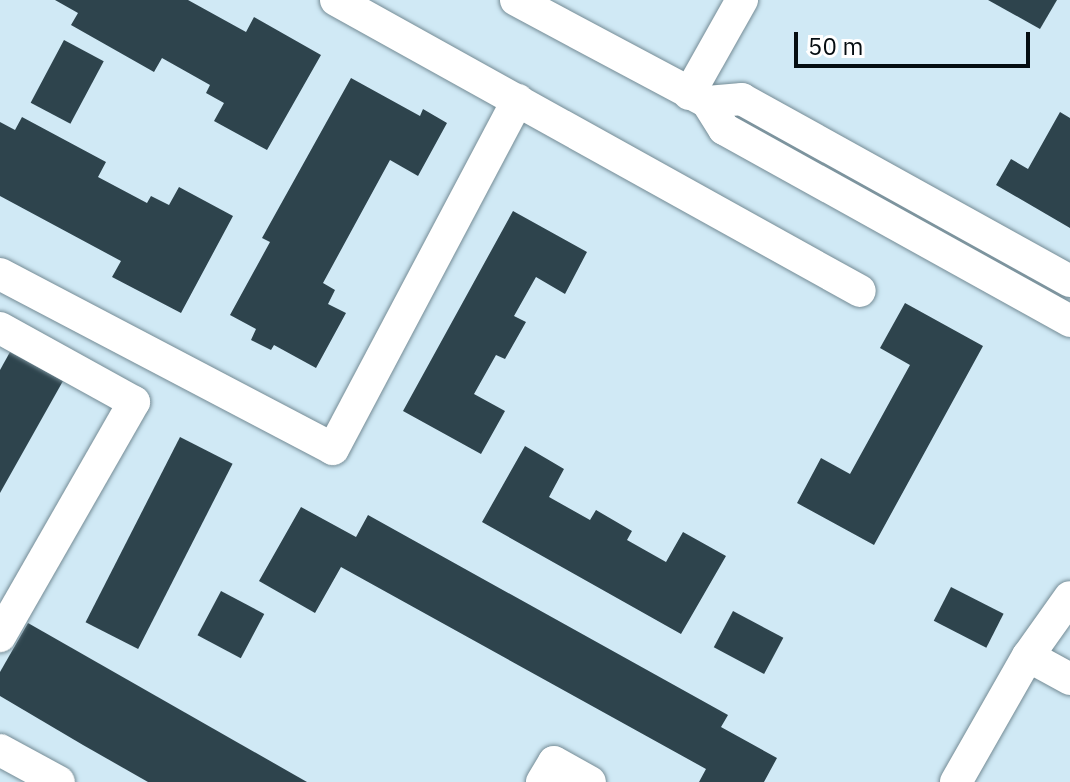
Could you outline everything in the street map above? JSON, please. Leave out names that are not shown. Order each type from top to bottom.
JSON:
[{"type":"street","points":[[336,0],[860,291]]},
{"type":"street","points":[[516,0],[698,98],[724,129],[1070,321]]},
{"type":"street","points":[[698,98],[742,0]]},
{"type":"street","points":[[698,98],[742,99],[1070,281]]},
{"type":"street","points":[[0,274],[333,449],[518,100]]},
{"type":"street","points":[[905,229],[922,198]]},
{"type":"street","points":[[0,328],[134,402],[0,636]]},
{"type":"street","points":[[956,782],[1028,656],[1070,597]]},
{"type":"street","points":[[1028,656],[1070,679]]},
{"type":"street","points":[[0,750],[59,782]]},
{"type":"street","points":[[542,782],[554,762],[590,782]]},
{"type":"building","points":[[55,0],[188,0],[246,32],[254,17],[321,55],[267,150],[214,121],[224,103],[206,93],[210,85],[162,58],[154,72],[71,25],[78,13]]},
{"type":"building","points":[[988,0],[1057,0],[1040,29]]},
{"type":"building","points":[[64,40],[104,61],[70,124],[31,103]]},
{"type":"building","points":[[351,78],[420,116],[423,109],[447,123],[418,176],[390,160],[323,283],[335,290],[328,304],[346,313],[316,368],[274,345],[271,350],[251,340],[256,329],[230,315],[270,242],[262,238]]},
{"type":"building","points":[[1060,112],[1070,118],[1070,228],[996,185],[1011,159],[1028,169]]},
{"type":"building","points":[[22,117],[106,162],[98,177],[147,203],[151,196],[169,205],[179,187],[233,216],[181,313],[112,277],[121,261],[0,196],[0,122],[15,130]]},
{"type":"building","points":[[513,211],[587,252],[565,294],[536,277],[514,316],[526,322],[505,359],[496,355],[474,394],[505,411],[481,454],[403,411]]},
{"type":"building","points":[[905,303],[983,346],[874,545],[797,503],[821,458],[850,474],[910,365],[880,348]]},
{"type":"building","points":[[10,352],[63,381],[0,493],[0,370]]},
{"type":"building","points":[[180,437],[233,464],[138,649],[86,622]]},
{"type":"building","points":[[525,446],[564,469],[549,497],[590,520],[596,510],[632,531],[627,540],[666,562],[683,532],[726,556],[681,634],[482,522]]},
{"type":"building","points":[[301,507],[356,537],[368,515],[728,715],[721,727],[777,758],[764,782],[699,782],[706,769],[341,567],[315,613],[259,581]]},
{"type":"building","points":[[951,587],[1004,614],[986,648],[934,621]]},
{"type":"building","points":[[221,591],[264,614],[241,658],[198,635]]},
{"type":"building","points":[[733,611],[783,638],[764,674],[714,647]]},
{"type":"building","points":[[28,623],[307,782],[148,782],[83,745],[0,696],[0,672]]}]
